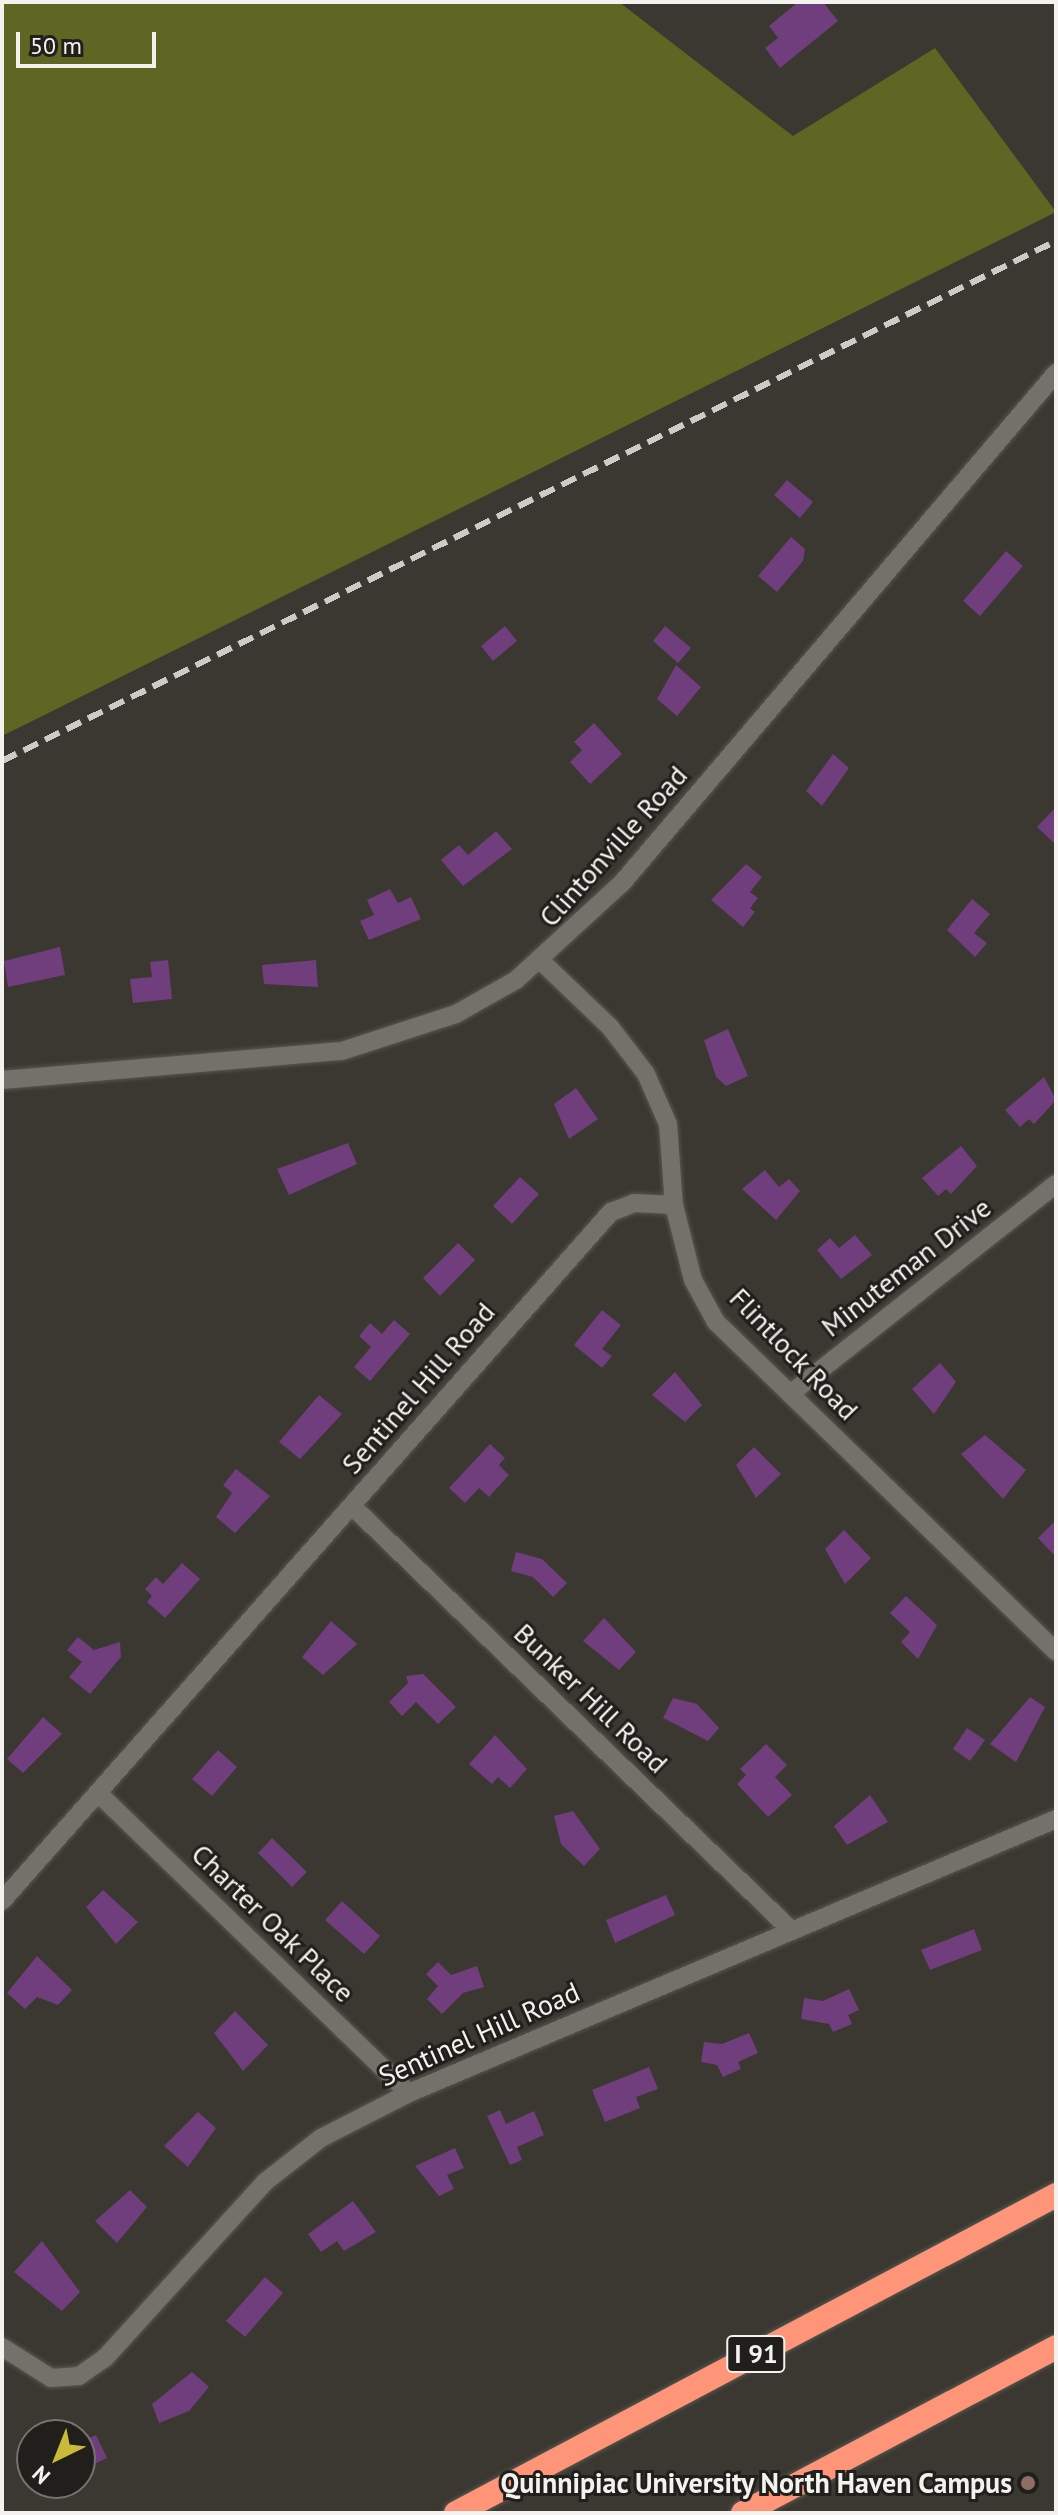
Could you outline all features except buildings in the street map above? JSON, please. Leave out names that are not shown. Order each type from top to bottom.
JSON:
[{"type":"highway","name":"I 91","points":[[456,2513],[1056,2195]]},
{"type":"highway","points":[[743,2513],[1056,2347]]},
{"type":"street","name":"Clintonville Road","points":[[2,1080],[342,1051],[456,1014],[542,962],[622,883],[1056,373]]},
{"type":"street","name":"Flintlock Road","points":[[542,962],[610,1027],[646,1074],[668,1124],[674,1205],[693,1280],[716,1322],[1056,1651]]},
{"type":"street","name":"Minuteman Drive","points":[[790,1394],[1056,1184]]},
{"type":"street","name":"Sentinel Hill Road","points":[[2,1901],[611,1212],[634,1203],[674,1205]]},
{"type":"street","name":"Bunker Hill Road","points":[[352,1506],[791,1930]]},
{"type":"street","name":"Charter Oak Place","points":[[98,1793],[409,2093]]},
{"type":"street","name":"Sentinel Hill Road","points":[[2,2347],[51,2378],[91,2370],[290,2159],[409,2093],[1056,1819]]},
{"type":"green space","points":[[2,2],[619,2],[793,136],[935,48],[1056,212],[2,736]]},
{"type":"railway","points":[[2,761],[1056,241]]},
{"type":"place","name":"Quinnipiac University North Haven Campus","points":[[1028,2483]]}]
